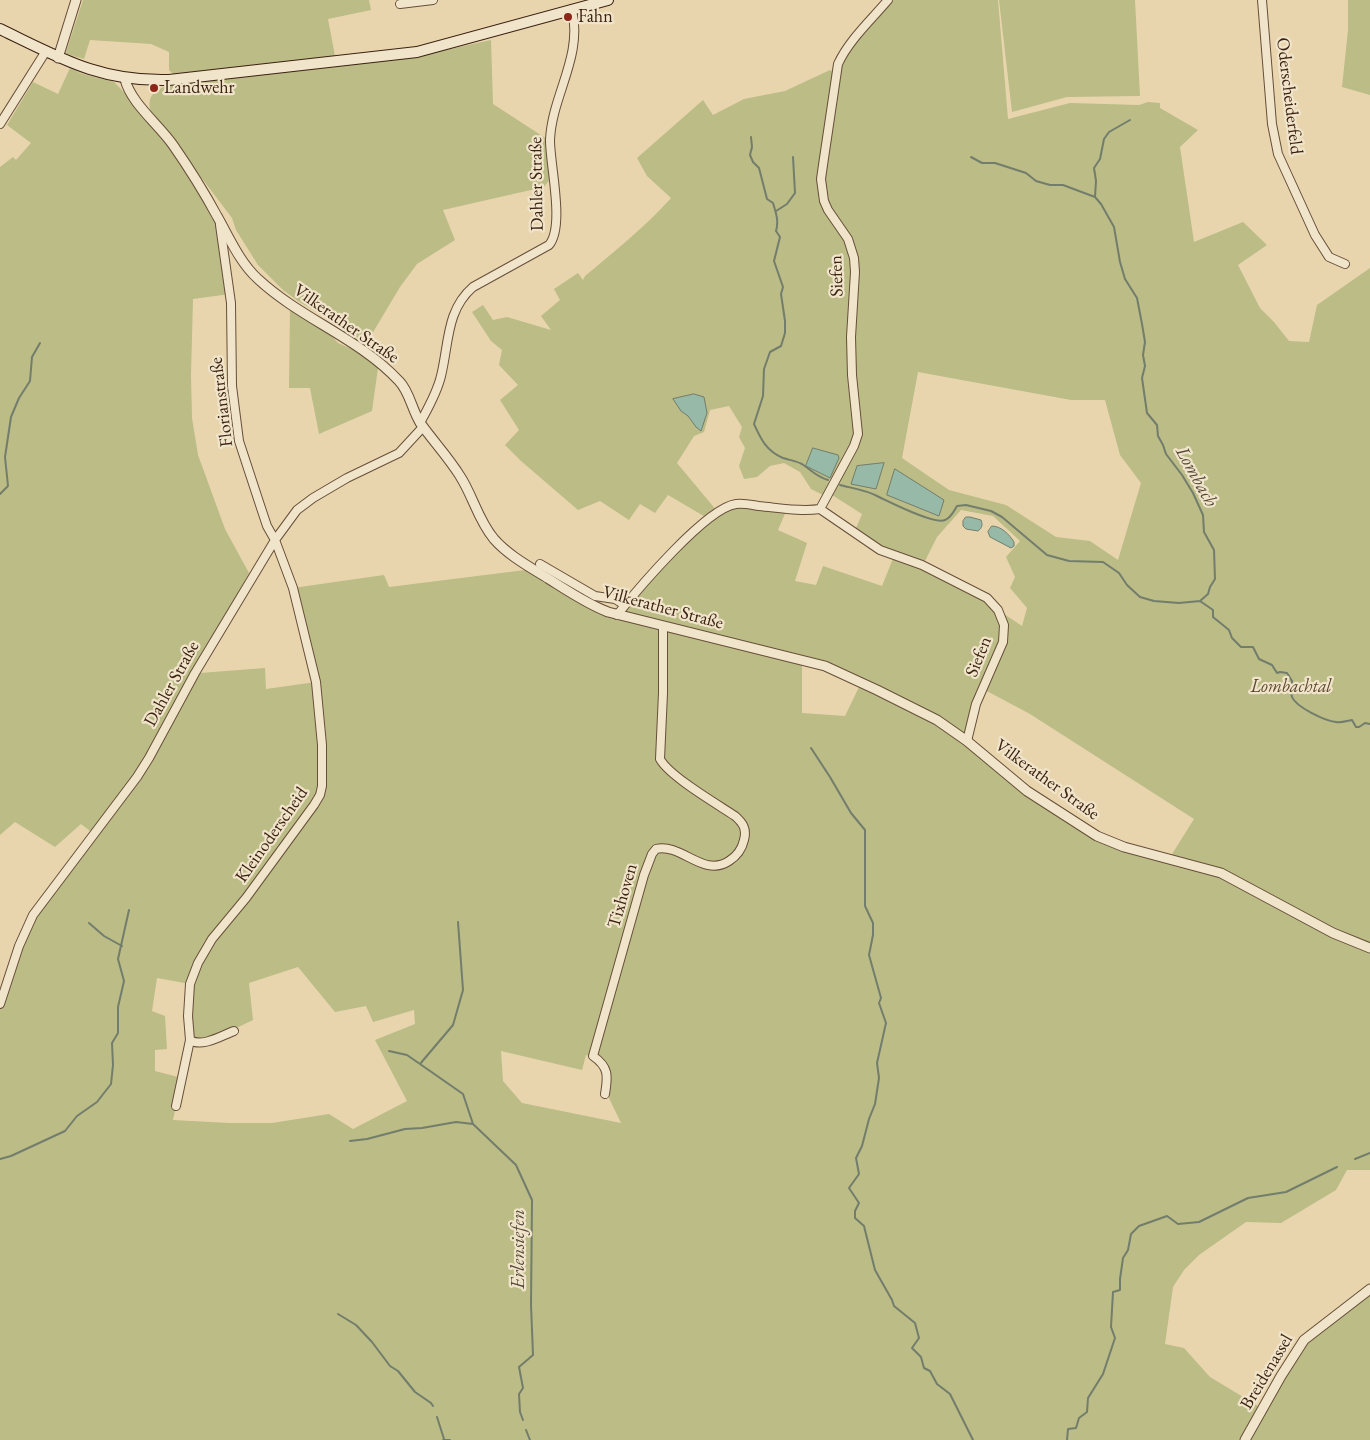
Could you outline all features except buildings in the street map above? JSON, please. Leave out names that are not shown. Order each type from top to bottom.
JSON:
[{"type":"main road","points":[[0,29],[58,58],[91,70],[125,79],[152,80],[203,77],[417,52],[573,6],[608,0]]},
{"type":"street","points":[[58,58],[76,0]]},
{"type":"street","points":[[400,4],[433,0]]},
{"type":"street","name":"Siefen","points":[[888,0],[858,34],[838,64],[823,165],[821,180],[824,201],[848,239],[854,258],[855,272],[851,336],[858,434],[854,446],[820,509],[880,550],[922,565],[976,592],[987,598],[998,610],[1004,625],[1003,642],[976,704],[967,742]]},
{"type":"street","name":"Oderscheiderfeld","points":[[1262,0],[1272,124],[1278,154],[1315,235],[1329,257],[1345,264]]},
{"type":"street","name":"Dahler Straße","points":[[0,1004],[18,946],[33,915],[137,777],[195,673],[275,540],[297,510],[313,498],[347,478],[399,453],[422,425],[435,393],[440,378],[451,322],[458,303],[473,287],[549,244],[555,233],[556,217],[550,150],[551,130],[573,52],[575,27],[573,6]]},
{"type":"street","points":[[0,124],[46,52]]},
{"type":"street","name":"Vilkerather Straße","points":[[125,79],[130,93],[172,144],[197,180],[245,264],[256,278],[290,306],[368,354],[399,381],[422,425],[460,475],[484,524],[503,547],[514,556],[592,605],[617,615],[825,666],[937,720],[1028,791],[1097,836],[1124,847],[1221,873],[1333,933],[1370,948]]},
{"type":"street","name":"Florianstraße","points":[[220,220],[231,303],[232,386],[239,441],[260,508],[275,540],[293,588],[305,631]]},
{"type":"street","points":[[617,615],[698,526],[717,512],[736,504],[803,511],[820,509]]},
{"type":"street","points":[[544,564],[595,596],[615,598],[625,605]]},
{"type":"street","name":"Tixhoven","points":[[605,1094],[608,1076],[602,1063],[593,1056],[644,875],[652,854],[656,849],[666,849],[712,866],[726,864],[737,855],[745,838],[743,824],[735,816],[674,774],[664,766],[660,759],[663,626]]},
{"type":"street","name":"Kleinoderscheid","points":[[176,1106],[190,1040],[189,992],[193,973],[212,939],[246,898],[320,795],[322,786],[322,745],[316,682],[305,631]]},
{"type":"street","points":[[190,1040],[194,1043],[200,1043],[234,1031]]},
{"type":"street","name":"Breidenassel","points":[[1245,1440],[1281,1376],[1304,1340],[1370,1288]]},
{"type":"green space","points":[[83,0],[369,0],[371,10],[328,19],[335,56],[329,59],[174,75],[169,70],[169,52],[151,44],[90,40],[84,59],[67,54],[66,52]]},
{"type":"green space","name":"Lombachtal","points":[[892,0],[998,0],[1008,119],[1070,103],[1139,105],[1148,102],[1160,103],[1160,108],[1198,130],[1180,147],[1194,242],[1243,222],[1267,245],[1238,265],[1260,308],[1289,341],[1309,342],[1317,305],[1370,268],[1370,1170],[1347,1170],[1336,1190],[1281,1223],[1246,1222],[1199,1255],[1184,1270],[1173,1287],[1165,1344],[1184,1348],[1210,1377],[1263,1409],[1293,1355],[1370,1289],[1370,1440],[0,1440],[0,1004],[25,930],[94,834],[81,824],[55,847],[15,822],[0,835],[0,167],[13,157],[16,160],[31,143],[7,125],[33,82],[58,94],[70,68],[83,74],[114,82],[169,145],[208,207],[213,220],[220,220],[230,294],[193,299],[192,418],[198,455],[225,529],[249,573],[147,759],[200,673],[265,668],[266,689],[316,682],[293,588],[384,575],[389,587],[533,569],[617,615],[707,518],[668,495],[655,513],[640,504],[629,520],[600,501],[578,510],[521,461],[505,445],[519,430],[500,400],[518,385],[499,365],[502,350],[491,341],[472,312],[483,305],[493,320],[507,317],[551,330],[541,316],[560,300],[554,289],[578,273],[583,280],[585,276],[640,229],[671,198],[647,176],[637,158],[703,100],[713,115],[744,99],[785,91],[830,70],[835,73],[855,44]],"holes":[[[918,372],[1071,400],[1105,400],[1120,455],[1141,483],[1118,560],[1090,541],[1056,537],[1006,505],[949,490],[902,458]],[[729,406],[742,427],[739,437],[745,448],[739,466],[744,479],[757,477],[770,466],[784,463],[800,472],[811,489],[823,495],[830,479],[835,481],[829,493],[862,514],[854,533],[894,556],[882,586],[823,566],[816,585],[795,581],[807,543],[778,530],[787,509],[729,506],[717,511],[677,463],[694,436],[704,432],[710,410]],[[883,463],[869,487],[852,483]],[[961,510],[993,516],[1020,541],[1006,557],[1015,577],[1010,588],[1027,608],[1022,626],[976,592],[923,565],[937,537]],[[802,661],[861,683],[845,716],[802,713]],[[983,689],[1030,714],[1194,819],[1169,859],[1124,847],[1027,791],[967,742]],[[298,967],[335,1012],[366,1006],[373,1022],[414,1010],[415,1024],[375,1040],[407,1101],[353,1129],[329,1114],[272,1123],[173,1120],[182,1078],[155,1071],[155,1050],[167,1049],[165,1016],[152,1011],[157,978],[190,984],[190,1040],[209,1041],[253,1020],[249,983]],[[501,1051],[582,1070],[586,1055],[593,1056],[606,1062],[608,1096],[621,1123],[522,1103],[503,1081]]]},
{"type":"green space","points":[[999,0],[1135,0],[1140,96],[1067,97],[1012,112]]},
{"type":"green space","points":[[1348,0],[1370,0],[1370,95],[1342,87],[1348,30]]},
{"type":"green space","points":[[491,40],[493,104],[550,141],[553,175],[544,187],[443,210],[455,240],[417,264],[400,287],[366,344],[347,330],[298,301],[283,290],[258,265],[236,230],[232,218],[150,110],[152,95],[165,86],[422,55]]},
{"type":"green space","points":[[290,309],[326,330],[338,343],[363,354],[378,368],[372,411],[319,434],[310,388],[289,388]]},
{"type":"shaded area","points":[[694,394],[704,397],[707,413],[701,431],[681,411],[673,399]]},
{"type":"shaded area","points":[[813,448],[838,455],[839,458],[830,478],[806,466]]},
{"type":"shaded area","points":[[884,463],[876,489],[851,484],[857,466]]},
{"type":"shaded area","points":[[895,469],[944,500],[939,516],[887,495]]},
{"type":"shaded area","points":[[966,517],[981,520],[982,525],[978,531],[966,529],[963,526],[963,521]]},
{"type":"shaded area","points":[[992,526],[999,527],[1007,533],[1014,542],[1014,546],[1011,548],[990,537],[988,532]]},
{"type":"waterway","points":[[1095,197],[1096,181],[1094,168],[1100,159],[1104,139],[1109,132],[1130,120]]},
{"type":"waterway","points":[[751,137],[752,147],[750,155],[753,162],[759,168],[767,199],[773,203],[777,217],[776,231],[780,237],[774,261],[783,287],[781,294],[785,321],[785,333],[781,346],[770,352],[764,369],[763,396],[754,424],[762,440],[772,452],[802,464],[817,475],[828,480]]},
{"type":"waterway","points":[[776,211],[787,204],[795,193],[793,157]]},
{"type":"waterway","name":"Lombach","points":[[971,157],[982,163],[995,163],[1026,173],[1036,181],[1050,185],[1063,185],[1095,197],[1101,204],[1114,227],[1125,279],[1137,298],[1145,342],[1143,355],[1145,366],[1142,378],[1147,413],[1157,425],[1158,436],[1166,454],[1193,493],[1203,515],[1204,532],[1214,550],[1215,579],[1208,594],[1200,601],[1213,610],[1213,617],[1229,630],[1232,638],[1241,647],[1253,647],[1259,659],[1272,665],[1277,673],[1287,673],[1292,681],[1292,697],[1299,705],[1311,713],[1331,721],[1352,720],[1356,727],[1365,723],[1370,724]]},
{"type":"waterway","points":[[0,494],[8,486],[5,457],[11,417],[19,398],[30,381],[32,357],[40,343]]},
{"type":"waterway","points":[[840,485],[868,492],[911,512],[939,521],[949,518],[957,506],[966,505],[991,511],[1002,517],[1047,555],[1069,561],[1103,562],[1119,573],[1127,585],[1140,597],[1154,601],[1179,603],[1200,601]]},
{"type":"waterway","points":[[811,748],[851,813],[865,830],[865,906],[873,923],[869,955],[881,998],[879,1003],[886,1023],[877,1063],[879,1078],[875,1104],[862,1146],[856,1158],[859,1174],[849,1188],[859,1203],[855,1211],[855,1218],[864,1226],[875,1270],[894,1306],[915,1323],[919,1338],[912,1348],[921,1357],[924,1368],[930,1371],[937,1384],[950,1394],[973,1440]]},
{"type":"waterway","points":[[0,1159],[11,1156],[65,1131],[77,1116],[97,1102],[111,1084],[113,1065],[112,1043],[118,1033],[118,1007],[124,981],[118,959],[129,910]]},
{"type":"waterway","name":"Erlensiefen","points":[[458,922],[463,990],[453,1025],[420,1064],[463,1094],[473,1124],[516,1165],[532,1200],[531,1305],[533,1355],[519,1367],[523,1388],[519,1394],[520,1412],[523,1420]]},
{"type":"waterway","points":[[89,923],[104,936],[122,946]]},
{"type":"waterway","points":[[389,1051],[407,1055],[420,1064]]},
{"type":"waterway","points":[[350,1141],[367,1139],[405,1129],[456,1122],[473,1124]]},
{"type":"waterway","points":[[1355,1159],[1370,1153]]},
{"type":"waterway","points":[[1067,1440],[1068,1429],[1076,1428],[1079,1418],[1087,1412],[1088,1398],[1103,1374],[1115,1338],[1111,1327],[1113,1292],[1120,1290],[1123,1258],[1128,1250],[1131,1234],[1139,1226],[1167,1216],[1178,1224],[1199,1222],[1248,1198],[1286,1192],[1337,1167]]},
{"type":"waterway","points":[[338,1314],[356,1325],[390,1366],[398,1371],[415,1392],[433,1406]]},
{"type":"waterway","points":[[437,1417],[444,1439]]},
{"type":"waterway","name":"Erlensiefen","points":[[526,1430],[530,1440]]},
{"type":"waterway","points":[[443,1440],[450,1440]]},
{"type":"place","name":"Fahn","points":[[568,17]]},
{"type":"place","name":"Landwehr","points":[[154,88]]}]
